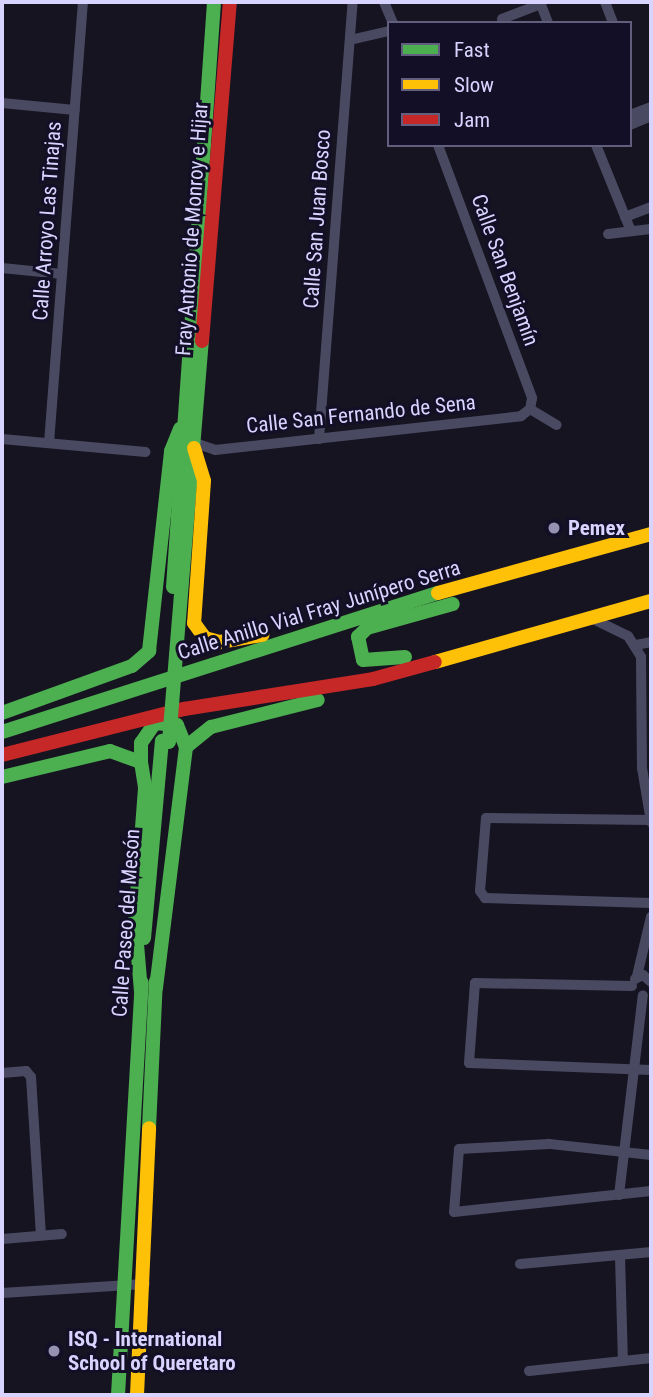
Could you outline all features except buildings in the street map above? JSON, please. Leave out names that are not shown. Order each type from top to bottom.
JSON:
[{"type":"main road","name":"Fray Antonio de Monroy e Hijar","points":[[190,451],[180,429],[214,2]]},
{"type":"main road","name":"Fray Antonio de Monroy e Hijar","points":[[190,451],[230,2]]},
{"type":"main road","points":[[212,32],[228,32]]},
{"type":"main road","points":[[2,713],[132,666],[149,651],[171,452],[180,429]]},
{"type":"main road","points":[[190,451],[204,481],[194,604],[200,633],[232,642],[339,621]]},
{"type":"main road","name":"Calle Paseo del Mesón","points":[[118,1395],[190,451]]},
{"type":"main road","name":"Calle Anillo Vial Fray Junípero Serra","points":[[2,732],[339,621],[651,534]]},
{"type":"main road","points":[[472,647],[382,662],[363,660],[357,646],[367,628],[509,589],[524,571]]},
{"type":"main road","points":[[186,747],[211,727],[341,694],[373,679],[472,647],[651,601]]},
{"type":"main road","points":[[2,755],[184,709],[373,679]]},
{"type":"main road","points":[[155,723],[177,725],[186,747],[149,989],[135,920],[145,788],[141,762],[144,736],[155,723]]},
{"type":"main road","points":[[2,774],[84,736]]},
{"type":"main road","points":[[2,774],[110,751],[141,762]]},
{"type":"main road","name":"Calle Paseo del Mesón","points":[[137,1395],[145,1284],[149,989]]},
{"type":"street","name":"Calle Arroyo Las Tinajas","points":[[49,443],[83,2]]},
{"type":"street","name":"Calle San Juan Bosco","points":[[319,439],[353,2]]},
{"type":"street","points":[[384,2],[392,21]]},
{"type":"street","points":[[605,2],[612,21]]},
{"type":"street","points":[[502,19],[540,3],[547,21]]},
{"type":"street","points":[[350,40],[387,31]]},
{"type":"street","points":[[2,103],[75,110]]},
{"type":"street","points":[[632,114],[651,107]]},
{"type":"street","points":[[632,124],[651,116]]},
{"type":"street","name":"Calle San Benjamín","points":[[439,147],[532,398],[530,409]]},
{"type":"street","points":[[597,147],[631,231]]},
{"type":"street","points":[[625,217],[651,207]]},
{"type":"street","points":[[608,234],[651,229]]},
{"type":"street","points":[[2,268],[62,274]]},
{"type":"street","points":[[530,409],[557,425]]},
{"type":"street","name":"Calle San Fernando de Sena","points":[[190,451],[521,416],[530,409]]},
{"type":"street","points":[[2,439],[145,452]]},
{"type":"street","points":[[589,617],[636,645],[651,642]]},
{"type":"street","points":[[636,645],[647,717],[651,821],[486,818],[480,891],[485,898],[651,903]]},
{"type":"street","points":[[635,981],[651,917]]},
{"type":"street","points":[[635,981],[649,982]]},
{"type":"street","points":[[649,982],[475,983],[469,1063],[651,1070]]},
{"type":"street","points":[[619,1195],[634,1068],[649,982]]},
{"type":"street","points":[[2,1073],[26,1071],[31,1077],[41,1235]]},
{"type":"street","points":[[651,1155],[549,1144],[459,1149],[454,1212],[651,1191]]},
{"type":"street","points":[[2,1239],[62,1234]]},
{"type":"street","points":[[520,1264],[651,1252]]},
{"type":"street","points":[[620,1256],[624,1361]]},
{"type":"street","points":[[2,1293],[145,1284]]},
{"type":"street","points":[[529,1371],[651,1357]]},
{"type":"traffic: fast","points":[[173,587],[214,2]]},
{"type":"traffic: fast","points":[[176,655],[202,341]]},
{"type":"traffic: fast","points":[[2,713],[132,666],[149,651],[171,451],[180,429]]},
{"type":"traffic: fast","points":[[2,732],[438,593]]},
{"type":"traffic: fast","points":[[405,657],[363,660],[358,637],[367,628],[453,604]]},
{"type":"traffic: fast","points":[[169,742],[176,655]]},
{"type":"traffic: fast","points":[[156,988],[186,747],[211,727],[318,700]]},
{"type":"traffic: fast","points":[[141,762],[141,743],[155,723],[177,725],[186,747]]},
{"type":"traffic: fast","points":[[144,938],[162,741]]},
{"type":"traffic: fast","points":[[2,777],[110,751],[141,762],[145,788],[135,920],[141,991]]},
{"type":"traffic: fast","points":[[149,1128],[156,981]]},
{"type":"traffic: fast","points":[[118,1395],[142,983]]},
{"type":"traffic: slow","points":[[194,448],[204,481],[194,623],[205,638],[220,642],[262,635]]},
{"type":"traffic: slow","points":[[438,593],[651,534]]},
{"type":"traffic: slow","points":[[435,662],[651,601]]},
{"type":"traffic: slow","points":[[137,1395],[149,1128]]},
{"type":"traffic: jam","points":[[202,341],[230,2]]},
{"type":"traffic: jam","points":[[2,755],[184,709],[373,679],[435,662]]},
{"type":"place","name":"Pemex","points":[[554,528]]},
{"type":"place","name":"ISQ - International School of Queretaro","points":[[54,1351]]}]
